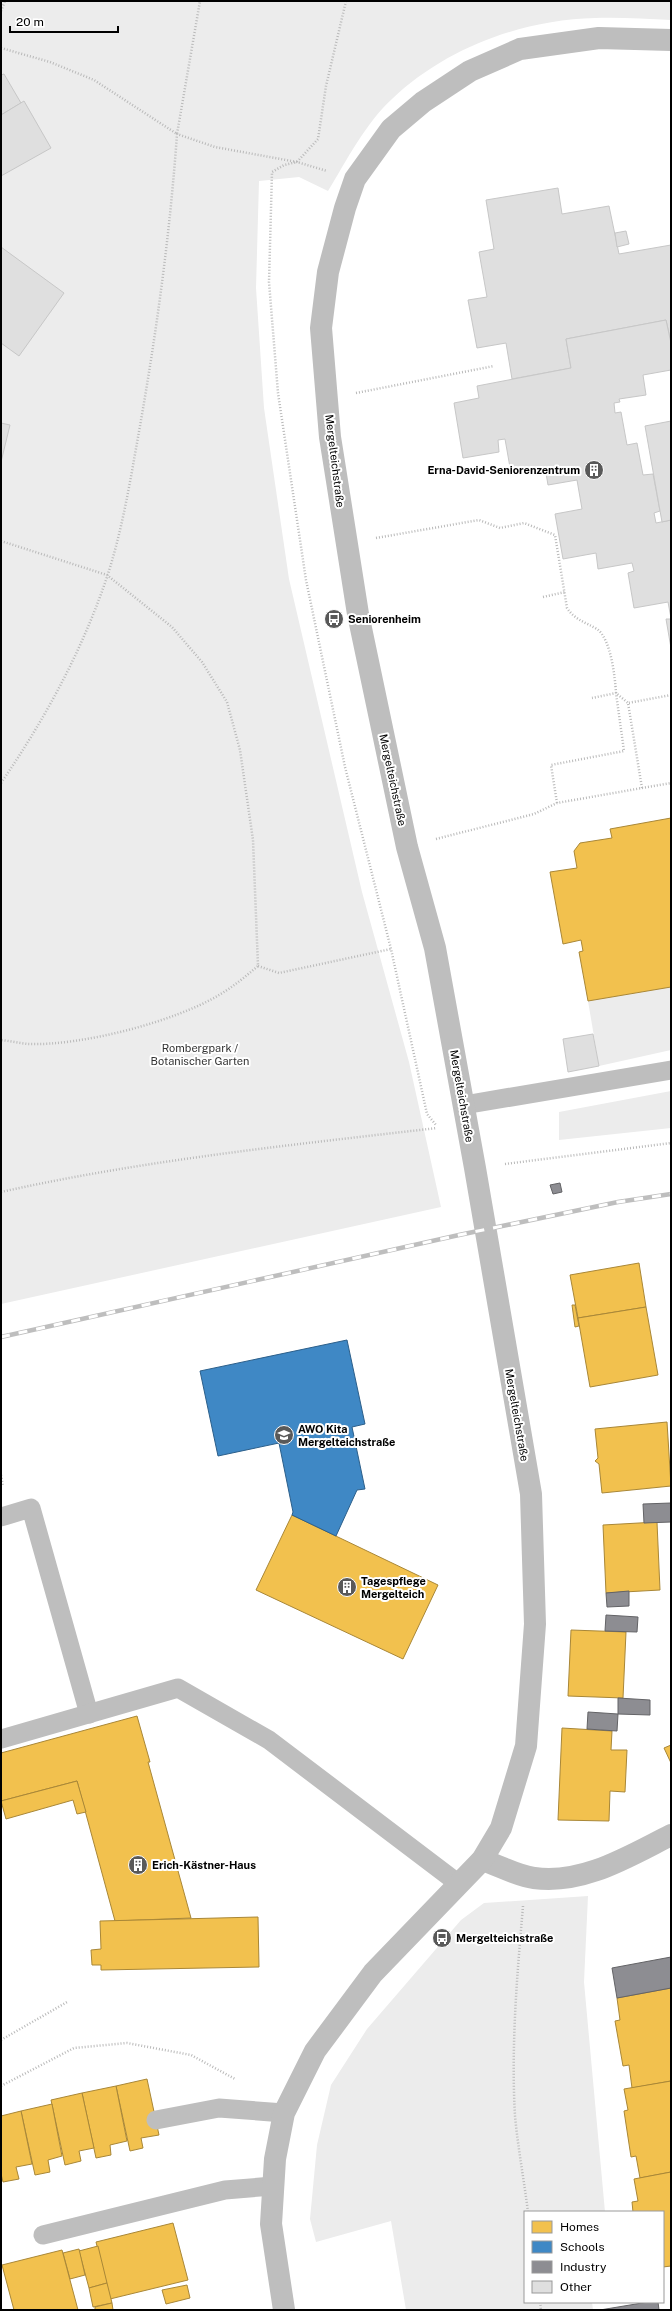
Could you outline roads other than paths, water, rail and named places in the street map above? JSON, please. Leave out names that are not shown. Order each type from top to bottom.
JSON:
[{"type":"street","name":"Mergelteichstraße","points":[[284,2310],[271,2224],[275,2159],[284,2113],[315,2051],[373,1974],[482,1860],[502,1828],[526,1746],[535,1624],[531,1494],[475,1168],[435,948],[407,847],[356,606],[330,437],[321,328],[328,272],[345,208],[355,179],[391,129],[423,102],[470,71],[520,49],[599,38],[671,40]]},
{"type":"street","points":[[482,1860],[533,1878],[569,1878],[607,1867],[671,1835]]},
{"type":"lane","points":[[464,1105],[671,1070]]},
{"type":"lane","points":[[1,1517],[31,1508],[89,1714]]},
{"type":"lane","points":[[1,1739],[178,1688],[269,1740],[459,1884]]},
{"type":"lane","points":[[156,2120],[220,2108],[284,2113]]},
{"type":"lane","points":[[43,2235],[225,2190],[273,2186]]},
{"type":"railway","points":[[1,1337],[459,1235],[618,1202],[671,1194]]},
{"type":"place","name":"Erna-David-Seniorenzentrum","points":[[594,470]]},
{"type":"place","name":"Seniorenheim","points":[[334,619]]},
{"type":"place","name":"AWO Kita Mergelteichstraße","points":[[284,1435]]},
{"type":"place","name":"Tagespflege Mergelteich","points":[[347,1587]]},
{"type":"place","name":"Erich-Kästner-Haus","points":[[138,1865]]},
{"type":"place","name":"Mergelteichstraße","points":[[442,1938]]},
{"type":"park label","name":"Rombergpark / Botanischer Garten","points":[[200,1054]]}]
